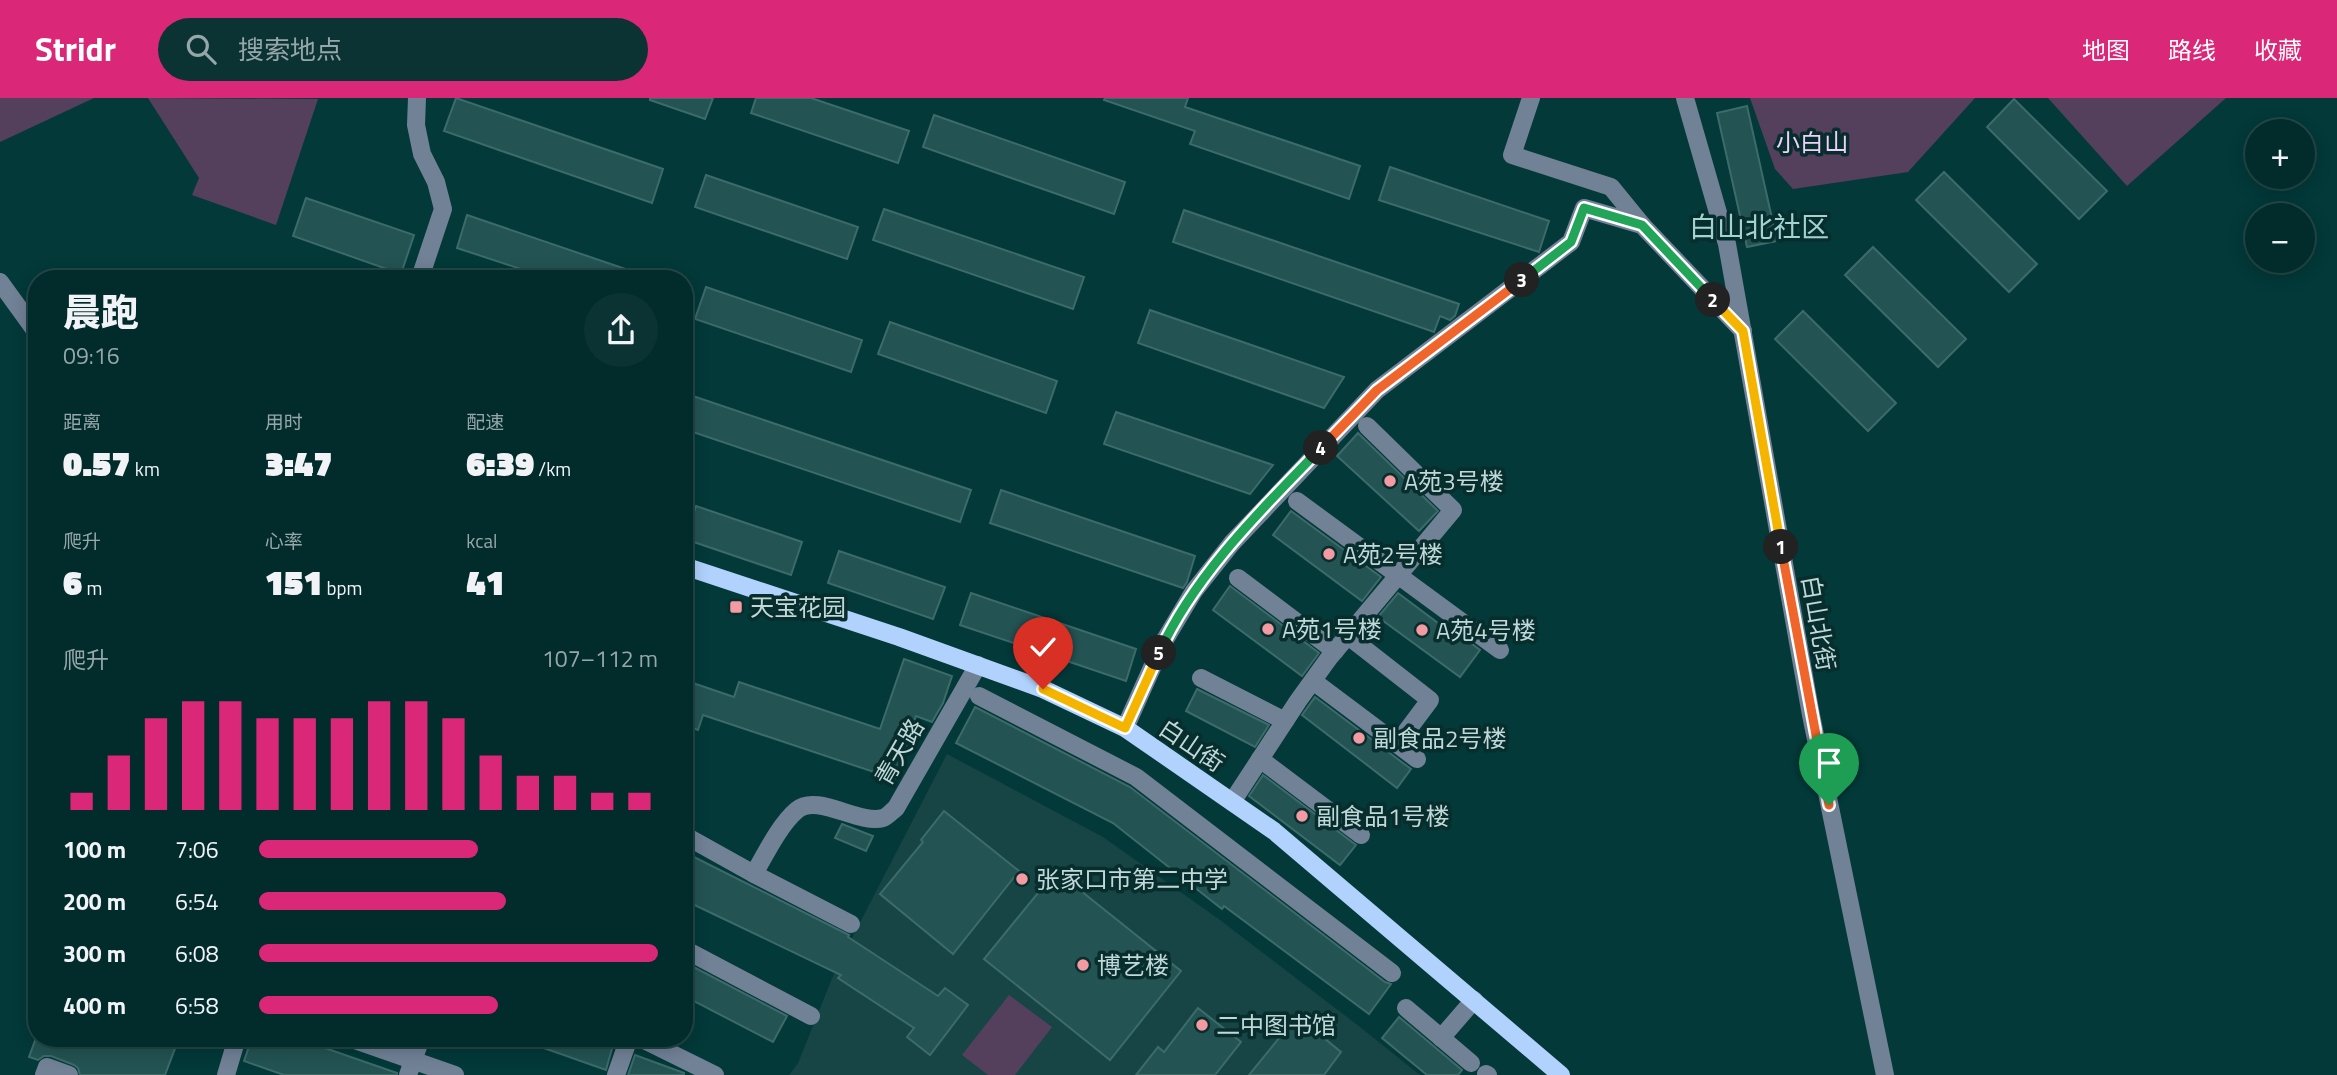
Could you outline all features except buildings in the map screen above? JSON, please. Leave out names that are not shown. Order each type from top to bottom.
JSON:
[{"type":"main road","name":"白山街","points":[[693,569],[899,636],[978,665],[1043,689],[1125,728],[1274,831],[1561,1075]]},
{"type":"street","points":[[417,98],[415,125],[422,154],[436,182],[443,209],[423,270]]},
{"type":"street","points":[[1531,98],[1511,155],[1611,187],[1642,225],[1743,331]]},
{"type":"street","name":"白山北街","points":[[1685,98],[1727,244],[1811,715],[1885,1075]]},
{"type":"street","points":[[1125,728],[1163,643],[1194,591],[1231,543],[1377,390],[1571,242],[1584,208],[1642,225]]},
{"type":"street","points":[[0,282],[28,321]]},
{"type":"street","points":[[1232,802],[1335,651],[1454,510],[1367,426]]},
{"type":"street","points":[[1297,501],[1500,650]]},
{"type":"street","points":[[1238,578],[1335,651]]},
{"type":"street","points":[[1348,636],[1430,700],[1397,744]]},
{"type":"street","name":"青天路","points":[[754,874],[795,811],[803,806],[814,805],[872,818],[883,818],[896,808],[978,665]]},
{"type":"street","points":[[1201,678],[1285,721]]},
{"type":"street","points":[[1313,681],[1417,759]]},
{"type":"street","points":[[979,696],[1136,777],[1392,973]]},
{"type":"street","points":[[1260,759],[1361,835]]},
{"type":"street","points":[[693,840],[851,924]]},
{"type":"street","points":[[693,954],[811,1016]]},
{"type":"street","points":[[1441,1038],[1474,1000]]},
{"type":"street","points":[[1406,1008],[1482,1071]]},
{"type":"street","points":[[226,1075],[234,1047]]},
{"type":"street","points":[[368,1047],[411,1068],[455,1075]]},
{"type":"street","points":[[411,1068],[418,1047]]},
{"type":"street","points":[[615,1075],[626,1047]]},
{"type":"street","points":[[658,1047],[715,1075]]},
{"type":"street","points":[[44,1075],[47,1067],[69,1075]]},
{"type":"shaded area","name":"张家口市第二中学","points":[[947,754],[1103,837],[1220,920],[1420,1075],[789,1075],[798,1063],[835,971]]},
{"type":"green space","points":[[0,98],[94,98],[0,142]]},
{"type":"green space","points":[[148,98],[318,99],[276,225],[192,195],[199,178]]},
{"type":"green space","name":"小白山","points":[[1750,98],[1975,98],[1908,172],[1793,189],[1775,169]]},
{"type":"green space","points":[[2048,98],[2226,98],[2127,186]]},
{"type":"green space","points":[[1009,995],[1052,1027],[1015,1075],[988,1075],[962,1055]]},
{"type":"place","name":"A苑3号楼","points":[[1390,481]]},
{"type":"place","name":"A苑2号楼","points":[[1329,554]]},
{"type":"place","name":"天宝花园","points":[[736,607]]},
{"type":"place","name":"A苑1号楼","points":[[1268,629]]},
{"type":"place","name":"A苑4号楼","points":[[1422,630]]},
{"type":"place","name":"副食品2号楼","points":[[1359,738]]},
{"type":"place","name":"副食品1号楼","points":[[1302,816]]},
{"type":"place","name":"张家口市第二中学","points":[[1022,879]]},
{"type":"place","name":"博艺楼","points":[[1083,965]]},
{"type":"place","name":"二中图书馆","points":[[1202,1025]]},
{"type":"district","name":"白山北社区","points":[[1759,226]]},
{"type":"route","points":[[1043,689],[1125,728],[1163,643],[1194,591],[1231,543],[1377,390],[1571,242],[1584,208],[1642,225],[1743,331],[1829,805]]}]
